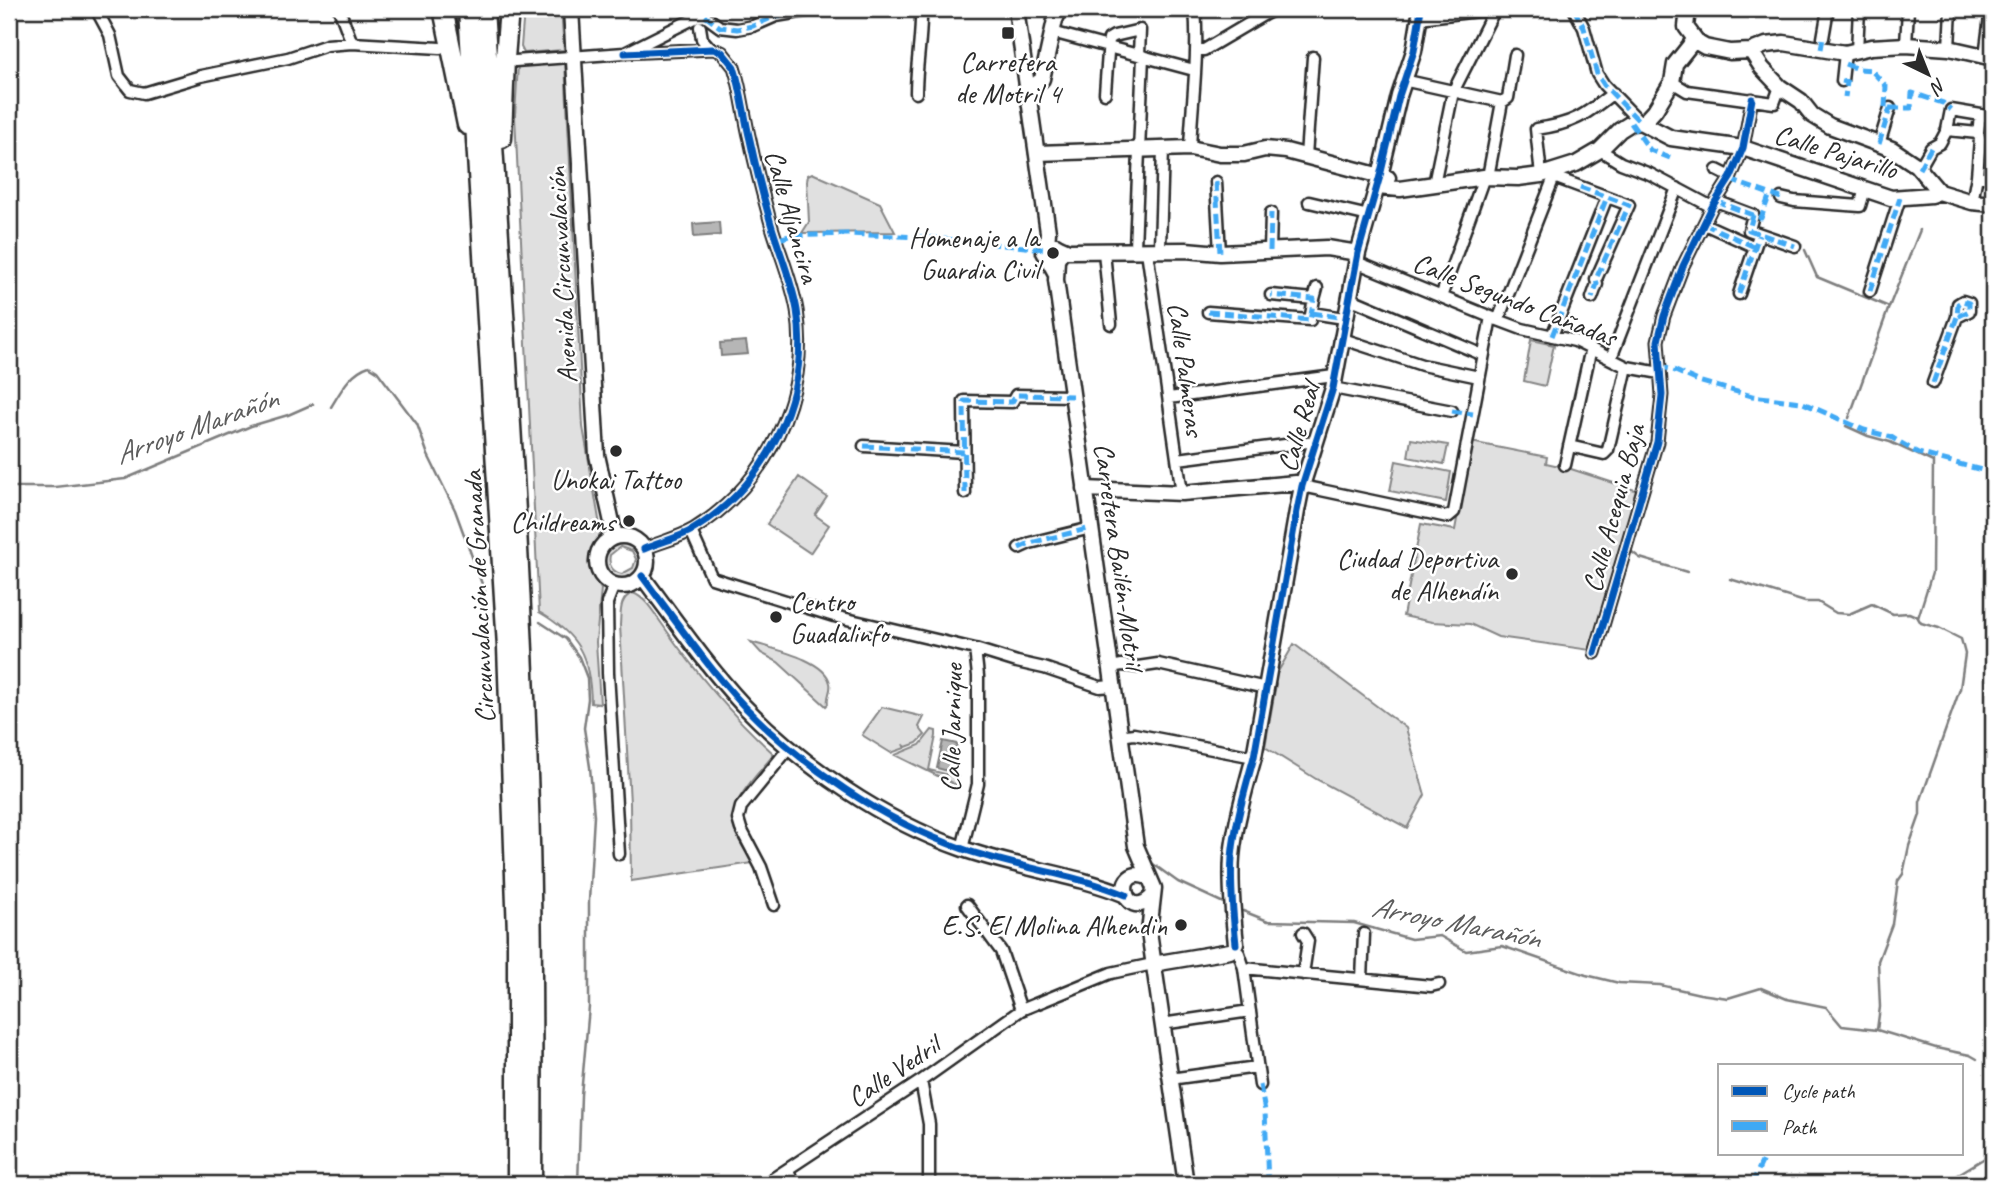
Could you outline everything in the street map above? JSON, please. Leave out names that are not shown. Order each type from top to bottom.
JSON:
[{"type":"highway","points":[[443,9],[471,160],[480,188]]},
{"type":"highway","name":"Circunvalación de Granada","points":[[468,9],[502,545],[512,756],[517,933],[517,1184]]},
{"type":"highway","name":"Circunvalación de Granada","points":[[484,9],[527,747],[532,946],[532,1184]]},
{"type":"highway","points":[[496,204],[502,178],[509,9]]},
{"type":"street","points":[[96,9],[110,34],[119,76],[130,90],[144,93],[201,76],[288,58],[327,45],[352,43],[440,48]]},
{"type":"street","points":[[339,9],[352,43]]},
{"type":"street","name":"Avenida Circunvalación","points":[[571,9],[597,455],[615,536]]},
{"type":"street","points":[[709,12],[720,27],[737,29],[753,26],[776,16],[818,9]]},
{"type":"street","points":[[916,93],[916,62],[922,38],[921,9]]},
{"type":"street","name":"Carretera Bailén-Motril","points":[[1016,9],[1055,252],[1072,396],[1136,846],[1148,877]]},
{"type":"street","points":[[1027,85],[1035,85],[1042,79],[1060,9]]},
{"type":"street","points":[[1190,148],[1197,50],[1195,9]]},
{"type":"street","points":[[1197,50],[1204,50],[1273,10],[1288,9]]},
{"type":"street","points":[[1420,13],[1495,9],[1453,92],[1434,184]]},
{"type":"street","points":[[1574,9],[1584,28],[1597,74],[1640,122]]},
{"type":"street","points":[[1688,9],[1686,27],[1695,38],[1705,47],[1730,52],[1751,51],[1766,45],[1784,43],[1825,44],[1858,50],[1906,45],[1949,48],[1989,57],[1991,9]]},
{"type":"street","points":[[1825,44],[1828,9]]},
{"type":"street","points":[[1842,81],[1858,50],[1859,9]]},
{"type":"street","points":[[1906,45],[1908,9]]},
{"type":"street","points":[[1949,48],[1951,9]]},
{"type":"street","points":[[625,53],[709,12]]},
{"type":"street","points":[[695,50],[702,39],[700,27],[709,12]]},
{"type":"street","name":"Calle Real","points":[[1235,949],[1232,857],[1254,757],[1302,486],[1334,382],[1340,338],[1357,258],[1403,80],[1414,51],[1420,13]]},
{"type":"street","points":[[687,22],[700,27]]},
{"type":"street","points":[[1105,93],[1110,39],[1140,30],[1139,149],[1147,249]]},
{"type":"street","points":[[1052,32],[1194,70]]},
{"type":"street","points":[[1037,153],[1190,148],[1220,154],[1244,154],[1265,149],[1286,151],[1400,189],[1486,177],[1549,175],[1600,150],[1631,123],[1644,122],[1655,110],[1670,85],[1675,64],[1695,38]]},
{"type":"street","name":"Calle Aljancira","points":[[644,549],[691,531],[736,496],[771,450],[793,395],[797,372],[797,307],[767,211],[737,78],[722,52],[710,48],[702,39]]},
{"type":"street","points":[[515,61],[710,48]]},
{"type":"street","points":[[1751,51],[1780,87],[1801,101],[1812,115],[1830,126],[1892,149],[1919,169],[1938,192],[1972,202],[1993,204]]},
{"type":"street","points":[[1441,297],[1486,177],[1503,102],[1508,97],[1515,55]]},
{"type":"street","points":[[1306,156],[1313,57]]},
{"type":"street","points":[[1403,80],[1503,102]]},
{"type":"street","points":[[1670,85],[1687,91],[1774,103],[1780,87]]},
{"type":"street","points":[[1086,489],[1182,493],[1296,484],[1448,517],[1454,512],[1483,355],[1549,175],[1536,129],[1563,126],[1574,121],[1589,113],[1612,93]]},
{"type":"street","name":"Calle Acequia Baja","points":[[1595,653],[1657,442],[1662,395],[1658,341],[1664,316],[1683,266],[1703,224],[1731,177],[1743,148],[1752,99]]},
{"type":"street","points":[[1879,144],[1890,108]]},
{"type":"street","points":[[1919,169],[1931,148],[1940,143],[1947,130],[1951,110],[1993,117]]},
{"type":"street","points":[[1972,202],[1978,176],[1980,116]]},
{"type":"street","name":"Calle Pajarillo","points":[[1640,122],[1671,138],[1743,148],[1891,198],[1938,192]]},
{"type":"street","points":[[1947,130],[1978,133]]},
{"type":"street","points":[[1147,249],[1163,149]]},
{"type":"street","points":[[1600,150],[1621,163],[1714,204],[1753,215],[1749,230],[1795,246]]},
{"type":"street","points":[[1717,170],[1731,177]]},
{"type":"street","points":[[1549,175],[1629,205],[1597,279],[1592,298]]},
{"type":"street","points":[[1978,176],[1993,178]]},
{"type":"street","points":[[1216,182],[1220,253]]},
{"type":"street","points":[[1611,358],[1677,188]]},
{"type":"street","points":[[1781,198],[1860,206],[1865,189]]},
{"type":"street","points":[[1552,336],[1607,197]]},
{"type":"street","points":[[1870,292],[1900,198]]},
{"type":"street","points":[[1308,202],[1369,216]]},
{"type":"street","points":[[1270,213],[1270,251]]},
{"type":"street","points":[[1703,224],[1755,247]]},
{"type":"street","points":[[1739,294],[1759,235]]},
{"type":"street","points":[[1055,252],[1147,249],[1220,253],[1327,248],[1357,258]]},
{"type":"street","name":"Calle Palmeras","points":[[1147,249],[1182,493]]},
{"type":"street","points":[[1104,252],[1111,324]]},
{"type":"street","name":"Calle Segundo Cañadas","points":[[1357,258],[1494,319],[1576,341],[1627,367],[1660,373]]},
{"type":"street","points":[[1208,312],[1310,320],[1316,294],[1271,296]]},
{"type":"street","points":[[1349,298],[1483,355]]},
{"type":"street","points":[[1312,313],[1344,318]]},
{"type":"street","points":[[1933,383],[1956,317]]},
{"type":"street","points":[[1340,338],[1422,365],[1479,377]]},
{"type":"street","points":[[1565,465],[1591,348]]},
{"type":"street","points":[[1569,446],[1605,454],[1608,450],[1627,367]]},
{"type":"street","points":[[1169,398],[1334,382],[1452,411]]},
{"type":"street","points":[[965,493],[964,401],[1012,402],[1016,395],[1072,396]]},
{"type":"street","points":[[1178,459],[1315,441]]},
{"type":"street","points":[[864,446],[964,452]]},
{"type":"street","points":[[1019,548],[1091,528]]},
{"type":"street","points":[[691,531],[712,578],[834,616],[975,649],[1100,687],[1113,685]]},
{"type":"street","points":[[615,536],[629,536],[644,549],[647,563],[642,576],[629,585],[614,585],[598,571],[597,556],[603,544],[615,536]]},
{"type":"street","points":[[642,576],[695,648],[743,705],[789,748],[857,797],[962,849],[1010,864],[1102,886],[1130,889],[1144,903],[1151,898]]},
{"type":"street","points":[[614,585],[607,603],[608,673],[619,854]]},
{"type":"street","name":"Calle Jarnique","points":[[962,849],[978,783],[978,676],[975,649]]},
{"type":"street","points":[[1111,667],[1158,664],[1266,688]]},
{"type":"street","points":[[1121,736],[1134,734],[1254,757]]},
{"type":"street","points":[[774,905],[761,867],[738,819],[741,807],[789,748]]},
{"type":"street","name":"Carretera Bailén-Motril","points":[[1130,889],[1136,846]]},
{"type":"street","points":[[1130,889],[1139,875],[1148,877],[1154,888],[1149,932],[1186,1184]]},
{"type":"street","points":[[1130,889],[1149,932]]},
{"type":"street","points":[[967,905],[1001,951],[1021,1010]]},
{"type":"street","points":[[1303,933],[1308,941],[1303,974]]},
{"type":"street","points":[[1362,979],[1364,934]]},
{"type":"street","points":[[1153,964],[1235,949],[1244,968],[1260,1085]]},
{"type":"street","name":"Calle Vedril","points":[[765,1184],[921,1082],[1021,1010],[1111,973],[1153,964]]},
{"type":"street","points":[[1244,968],[1431,986],[1439,984]]},
{"type":"street","points":[[1162,1024],[1250,1011]]},
{"type":"street","points":[[1170,1079],[1257,1067]]},
{"type":"street","points":[[921,1082],[929,1124],[929,1184]]},
{"type":"street","points":[[788,1169],[793,1184]]},
{"type":"shaded area","points":[[524,9],[561,9],[564,50],[524,53],[521,47]]},
{"type":"shaded area","points":[[565,62],[583,427],[601,531],[588,563],[601,589],[596,642],[600,704],[591,703],[588,673],[580,649],[564,629],[539,612],[515,116],[518,64]]},
{"type":"shaded area","points":[[812,173],[880,203],[895,232],[802,233],[809,222],[807,181],[808,175]]},
{"type":"shaded area","points":[[719,222],[720,235],[694,237],[693,224]]},
{"type":"shaded area","points":[[1531,340],[1554,345],[1545,386],[1524,381]]},
{"type":"shaded area","points":[[746,341],[748,354],[721,356],[720,343]]},
{"type":"shaded area","points":[[1411,439],[1448,445],[1444,464],[1408,457]]},
{"type":"shaded area","name":"Ciudad Deportiva de Alhendín","points":[[1471,442],[1547,457],[1546,463],[1638,491],[1590,650],[1498,637],[1470,624],[1432,622],[1403,616],[1421,524],[1455,530]]},
{"type":"shaded area","points":[[1396,461],[1451,472],[1446,502],[1390,491]]},
{"type":"shaded area","points":[[799,477],[827,497],[815,515],[829,525],[810,553],[767,524]]},
{"type":"shaded area","points":[[618,541],[631,543],[640,552],[641,564],[638,572],[623,579],[608,574],[604,567],[605,551]],"holes":[[[620,547],[632,551],[636,559],[633,568],[622,574],[613,570],[610,555]]]},
{"type":"shaded area","points":[[633,593],[649,606],[714,692],[774,754],[741,796],[733,814],[736,833],[753,863],[631,881],[630,803],[620,625],[623,602]]},
{"type":"shaded area","points":[[751,642],[796,656],[818,667],[830,683],[828,704],[826,706],[778,662],[761,653]]},
{"type":"shaded area","points":[[1294,644],[1406,728],[1425,795],[1407,828],[1316,779],[1265,747],[1276,684],[1272,682]]},
{"type":"shaded area","points":[[882,707],[924,717],[919,727],[925,735],[917,743],[906,747],[903,744],[905,748],[891,753],[862,735]]},
{"type":"shaded area","points":[[932,730],[936,731],[936,736],[929,770],[958,777],[956,785],[895,755],[920,745]]},
{"type":"shaded area","points":[[943,741],[957,744],[951,772],[937,768]]},
{"type":"waterway","points":[[1849,418],[1920,230]]},
{"type":"waterway","points":[[1805,250],[1817,277],[1889,307]]},
{"type":"waterway","name":"Arroyo Marañón","points":[[331,407],[356,373],[369,366],[377,371],[417,424],[428,455],[455,510],[486,595]]},
{"type":"waterway","name":"Arroyo Marañón","points":[[9,487],[55,487],[125,479],[251,426],[313,404]]},
{"type":"waterway","points":[[1846,426],[1933,462],[1932,573],[1918,618],[1921,623],[1961,639],[1965,654],[1960,689],[1920,802],[1920,815],[1903,874],[1898,881],[1892,924],[1878,961],[1880,1007],[1877,1030]]},
{"type":"waterway","points":[[1632,552],[1640,558],[1687,572]]},
{"type":"waterway","points":[[1730,579],[1805,602],[1818,602],[1836,613],[1849,614],[1872,604],[1893,614],[1909,613],[1918,617]]},
{"type":"waterway","points":[[540,622],[566,639],[579,657],[587,678],[588,699],[584,728],[594,816],[589,901],[589,1007],[581,1095],[578,1184]]},
{"type":"waterway","name":"Arroyo Marañón","points":[[1149,861],[1178,882],[1228,905]]},
{"type":"waterway","name":"Arroyo Marañón","points":[[1243,911],[1268,921],[1354,923],[1411,939],[1440,936],[1466,951],[1502,946],[1586,975],[1619,983],[1660,985],[1728,998],[1761,988],[1787,999],[1826,1007],[1842,1026],[1877,1030],[1977,1059]]},
{"type":"waterway","name":"Arroyo Marañón","points":[[1989,1069],[1993,1072]]},
{"type":"waterway","points":[[1942,1184],[1993,1153]]},
{"type":"marked path","points":[[705,16],[720,27],[737,29],[753,26],[776,16],[818,9]]},
{"type":"marked path","points":[[1574,9],[1584,28],[1597,74],[1604,85],[1640,122]]},
{"type":"marked path","points":[[1821,49],[1823,38]]},
{"type":"marked path","points":[[1845,64],[1871,70],[1886,86],[1885,108],[1890,108]]},
{"type":"marked path","points":[[1842,81],[1847,82],[1845,97]]},
{"type":"marked path","points":[[1890,108],[1911,108],[1912,93],[1943,103],[1951,110]]},
{"type":"marked path","points":[[1879,144],[1890,108]]},
{"type":"marked path","points":[[1631,123],[1650,150],[1670,158]]},
{"type":"marked path","points":[[1919,169],[1931,148]]},
{"type":"marked path","points":[[1730,180],[1781,198]]},
{"type":"marked path","points":[[1216,182],[1220,253]]},
{"type":"marked path","points":[[1580,187],[1629,205],[1596,279],[1592,298]]},
{"type":"marked path","points":[[1716,201],[1761,218],[1770,194]]},
{"type":"marked path","points":[[1552,336],[1607,197]]},
{"type":"marked path","points":[[1870,291],[1900,198]]},
{"type":"marked path","points":[[1270,251],[1271,213]]},
{"type":"marked path","points":[[1753,215],[1749,230],[1795,246]]},
{"type":"marked path","points":[[1704,224],[1755,247]]},
{"type":"marked path","points":[[779,239],[789,236],[846,234],[922,237],[1045,249]]},
{"type":"marked path","points":[[1739,294],[1759,235]]},
{"type":"marked path","points":[[1208,312],[1310,320],[1314,299],[1271,295]]},
{"type":"marked path","points":[[1933,383],[1957,317],[1958,304],[1963,301],[1969,303],[1969,311],[1957,317]]},
{"type":"marked path","points":[[1312,313],[1344,318]]},
{"type":"marked path","points":[[1659,367],[1752,396],[1801,402],[1864,430],[1891,437],[1918,453],[1993,473]]},
{"type":"marked path","points":[[965,493],[964,401],[1012,402],[1016,395],[1072,396]]},
{"type":"marked path","points":[[1452,411],[1473,414]]},
{"type":"marked path","points":[[864,446],[964,452]]},
{"type":"marked path","points":[[1019,548],[1091,528]]},
{"type":"marked path","points":[[1260,1085],[1265,1111],[1268,1184]]},
{"type":"marked path","points":[[1752,1184],[1766,1154]]},
{"type":"cycle path","points":[[1236,944],[1231,868],[1233,845],[1254,757],[1297,511],[1302,486],[1333,388],[1358,253],[1399,96],[1414,51],[1421,9]]},
{"type":"cycle path","points":[[625,53],[713,49],[722,52],[734,67],[771,225],[794,297],[800,342],[790,405],[778,434],[743,488],[720,510],[694,529],[644,549]]},
{"type":"cycle path","points":[[1595,653],[1657,442],[1662,395],[1658,341],[1664,316],[1683,266],[1712,207],[1731,177],[1743,148],[1752,99]]},
{"type":"cycle path","points":[[642,576],[703,658],[743,705],[791,749],[845,789],[903,823],[963,849],[1126,895]]},
{"type":"place","name":"Carretera de Motril 4","points":[[1008,33]]},
{"type":"place","name":"Homenaje a la Guardia Civil","points":[[1053,253]]},
{"type":"place","name":"Unokai Tattoo","points":[[616,451]]},
{"type":"place","name":"Childreams","points":[[629,521]]},
{"type":"place","name":"Ciudad Deportiva de Alhendín","points":[[1512,574]]},
{"type":"place","name":"Centro Guadalinfo","points":[[776,617]]},
{"type":"place","name":"E.S. El Molina Alhendin","points":[[1181,925]]}]
